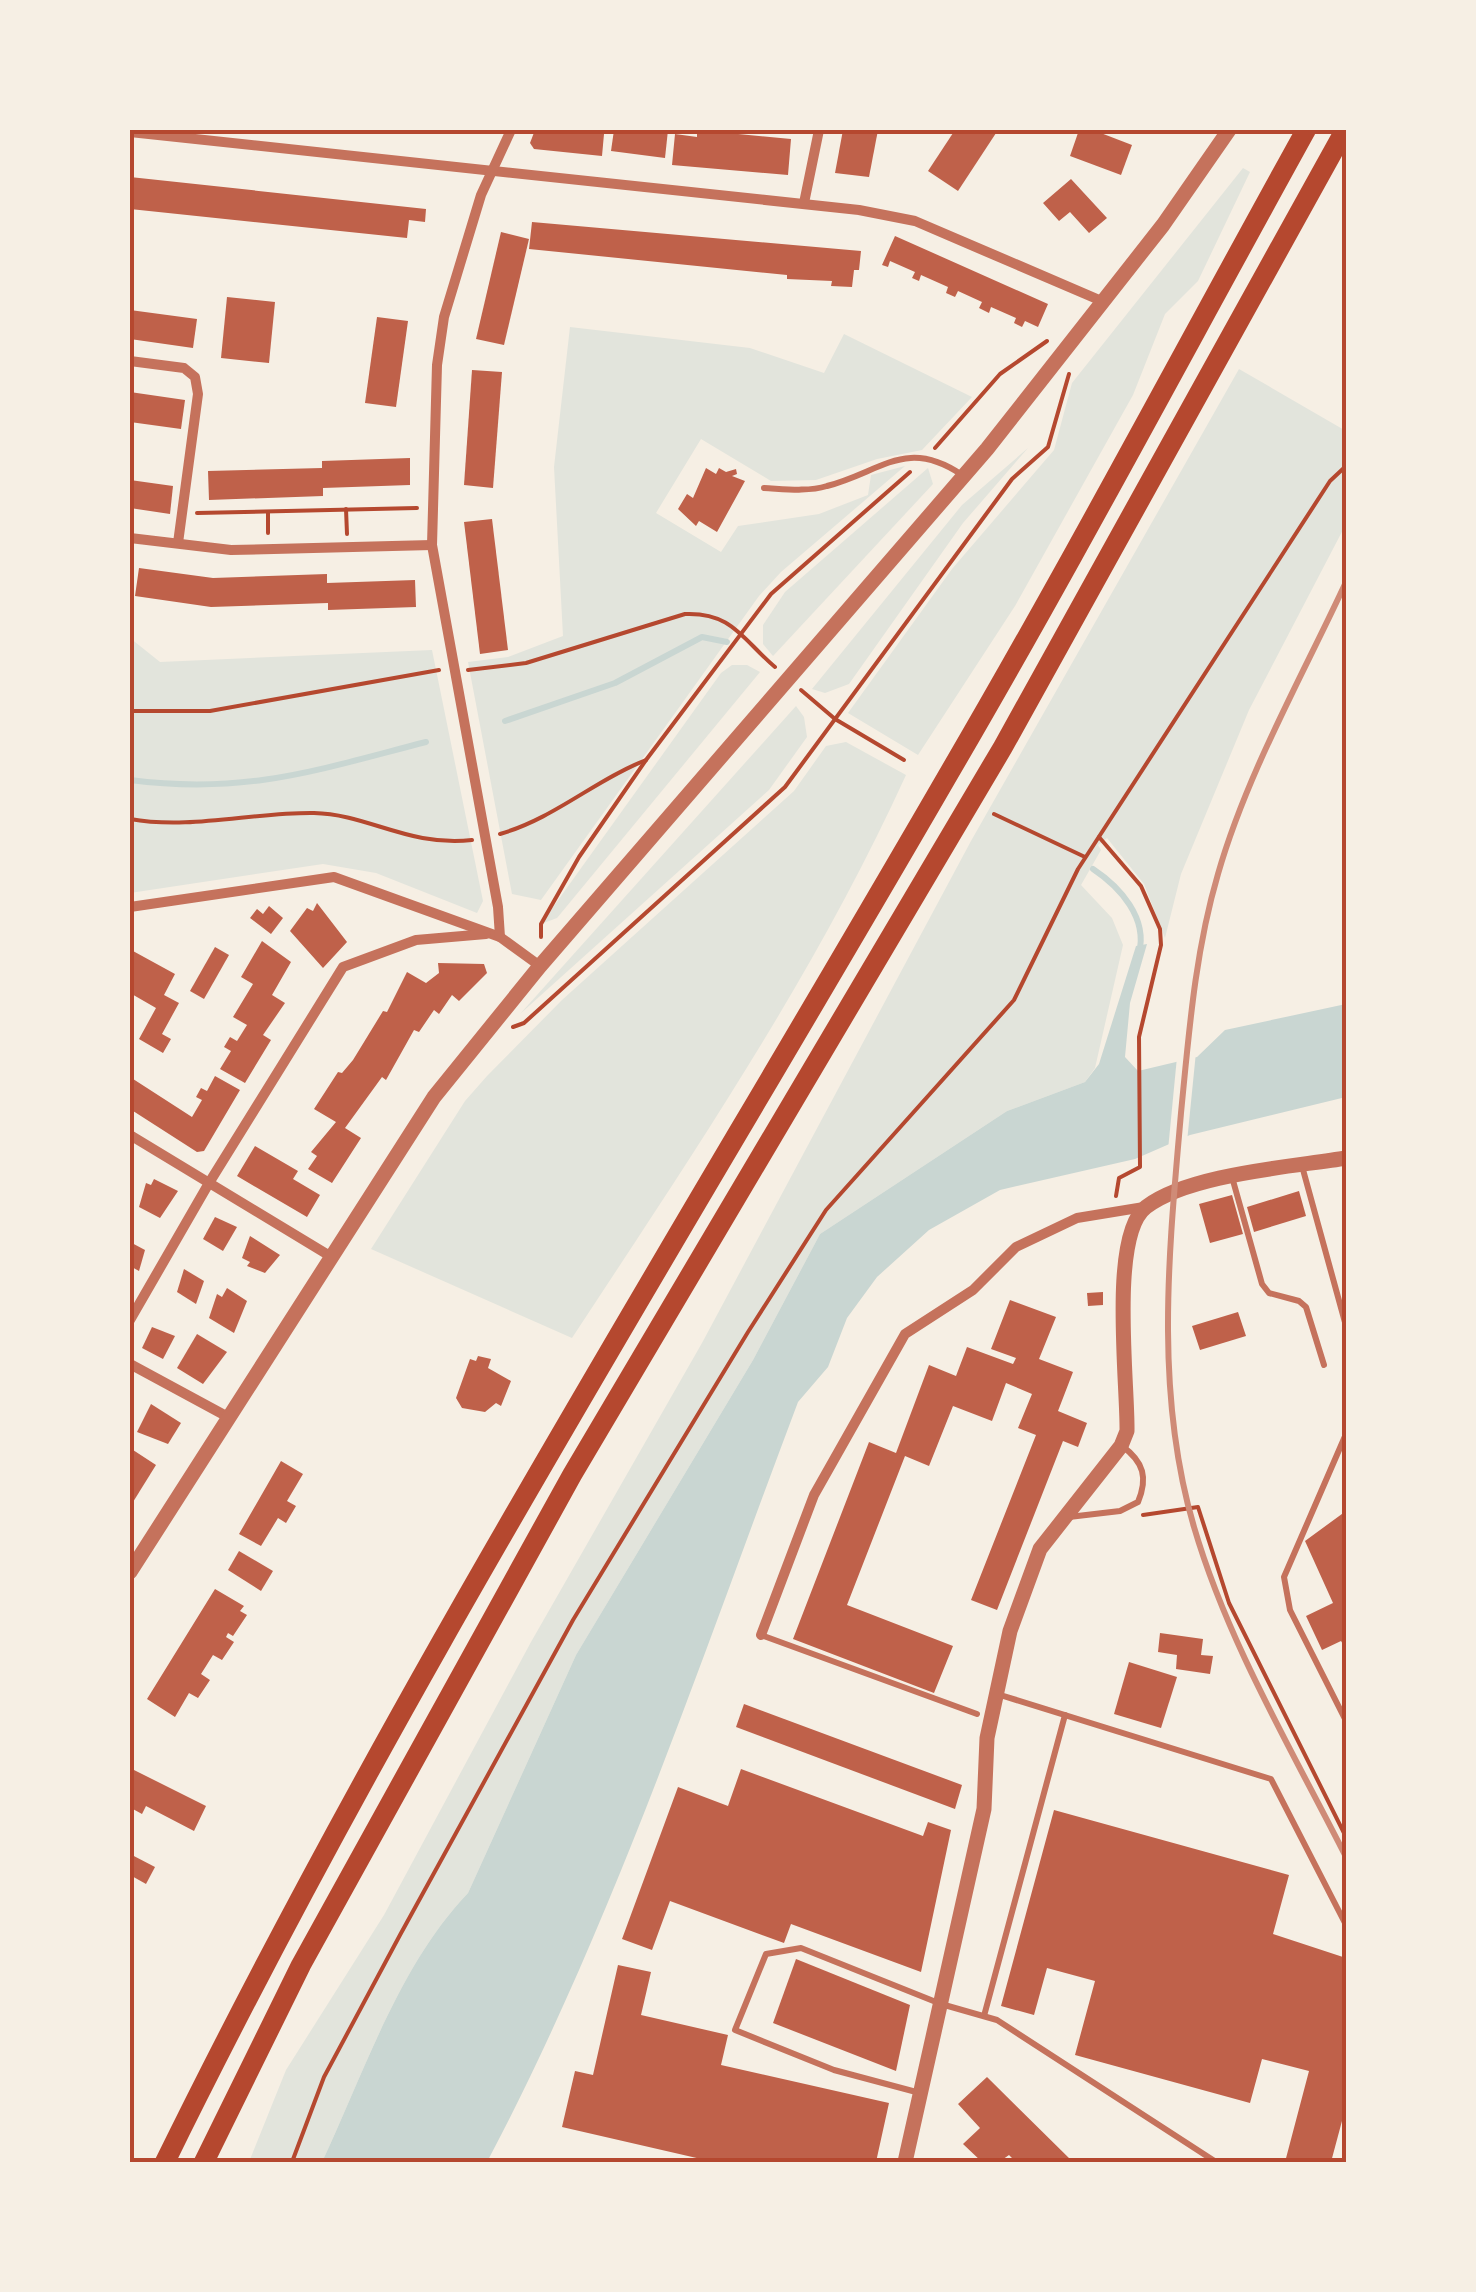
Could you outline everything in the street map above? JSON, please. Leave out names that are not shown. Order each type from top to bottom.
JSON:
[{"type":"highway","points":[[165,2162],[274,1948],[543,1461],[950,773],[1306,130]]},
{"type":"highway","points":[[204,2162],[301,1965],[572,1475],[1003,747],[1345,130]]},
{"type":"street","points":[[500,938],[498,908],[432,544],[432,508],[436,365],[444,317],[481,195],[510,130]]},
{"type":"street","points":[[804,203],[819,130]]},
{"type":"street","points":[[130,1572],[434,1098],[540,966],[963,475],[1104,302],[1198,179],[1229,130]]},
{"type":"street","points":[[130,132],[804,203],[916,221],[1104,302]]},
{"type":"street","points":[[130,362],[184,368],[195,377],[198,394],[178,543]]},
{"type":"street","points":[[130,538],[268,549],[432,544]]},
{"type":"street","points":[[130,907],[334,877],[500,938],[540,966]]},
{"type":"street","points":[[130,1320],[208,1182],[343,966],[416,940],[486,934]]},
{"type":"street","points":[[130,1135],[330,1256]]},
{"type":"street","points":[[761,1636],[814,1495],[905,1334],[973,1290],[1016,1247],[1077,1218],[1144,1208],[1205,1181],[1346,1158]]},
{"type":"street","points":[[904,2162],[984,1809],[987,1738],[1010,1631],[1040,1550],[1121,1446],[1127,1431],[1126,1261],[1132,1231],[1144,1208]]},
{"type":"street","points":[[130,1364],[228,1417]]},
{"type":"lane","points":[[764,488],[810,490],[895,459],[926,457],[963,475]]},
{"type":"lane","points":[[1302,1165],[1346,1326]]},
{"type":"lane","points":[[1232,1177],[1262,1284],[1269,1294],[1299,1300],[1306,1307],[1324,1365]]},
{"type":"lane","points":[[1346,1434],[1284,1577],[1290,1610],[1346,1720]]},
{"type":"lane","points":[[1064,1518],[1120,1510],[1138,1502],[1143,1470],[1137,1457],[1121,1446]]},
{"type":"lane","points":[[761,1636],[978,1714]]},
{"type":"lane","points":[[996,1694],[1272,1779],[1346,1925]]},
{"type":"lane","points":[[984,2016],[1065,1715]]},
{"type":"lane","points":[[920,2093],[834,2070],[735,2030],[766,1954],[801,1948],[940,2004],[997,2020],[1216,2162]]},
{"type":"path","points":[[540,966],[541,924],[578,857],[646,760],[794,571],[926,457],[1000,374],[1054,336],[1078,334]]},
{"type":"path","points":[[548,1002],[785,787],[1012,479],[1048,447],[1070,368]]},
{"type":"path","points":[[292,2162],[324,2077],[573,1620],[748,1332],[826,1210],[1014,1000],[1085,857],[1330,481],[1346,466]]},
{"type":"path","points":[[182,513],[432,508]]},
{"type":"path","points":[[346,509],[347,547]]},
{"type":"path","points":[[268,512],[268,549]]},
{"type":"path","points":[[130,711],[210,711],[436,670],[454,672],[526,663],[685,614],[724,617],[741,637]]},
{"type":"path","points":[[835,719],[904,760]]},
{"type":"path","points":[[130,819],[213,820],[318,813],[438,844],[484,839],[527,827],[578,800],[620,770],[646,760]]},
{"type":"path","points":[[994,814],[1085,857]]},
{"type":"path","points":[[1098,837],[1141,886],[1160,928],[1161,944],[1139,1045],[1140,1167],[1119,1178],[1114,1210]]},
{"type":"path","points":[[1138,1502],[1144,1518],[1198,1507],[1230,1602],[1346,1838]]},
{"type":"shaded area","points":[[1243,168],[1250,172],[1198,281],[1165,314],[1133,395],[1015,606],[918,755],[848,713],[952,569],[1054,450],[1072,383]]},
{"type":"shaded area","points":[[570,327],[750,348],[824,373],[844,334],[972,397],[922,450],[877,459],[816,480],[771,481],[701,439],[656,513],[721,552],[738,526],[819,514],[868,495],[871,475],[905,466],[781,572],[759,596],[541,900],[512,894],[468,662],[508,657],[563,636],[554,467]]},
{"type":"shaded area","points":[[1239,369],[1346,431],[1346,524],[1249,710],[1181,874],[1165,938],[1144,884],[1107,838],[1098,845],[1101,850],[1081,885],[1112,918],[1123,945],[1095,1068],[1085,1082],[1007,1111],[820,1234],[753,1360],[576,1655],[468,1893],[422,1953],[403,1986],[322,2162],[249,2162],[286,2070],[384,1915],[531,1642],[702,1343],[971,841]]},
{"type":"shaded area","points":[[1028,448],[963,523],[849,684],[825,693],[812,689],[962,505]]},
{"type":"shaded area","points":[[928,468],[933,484],[773,656],[763,644],[763,625],[785,592]]},
{"type":"shaded area","points":[[130,638],[160,662],[432,650],[483,901],[477,913],[376,873],[323,864],[130,893]]},
{"type":"shaded area","points":[[732,665],[747,665],[760,672],[557,918],[541,924],[721,673]]},
{"type":"shaded area","points":[[796,706],[804,717],[807,737],[769,790],[520,1014]]},
{"type":"shaded area","points":[[846,742],[906,775],[792,993],[572,1338],[371,1249],[465,1101],[487,1076],[562,1000],[794,791],[826,746]]},
{"type":"shaded area","points":[[1147,944],[1130,1003],[1125,1057],[1138,1071],[1197,1057],[1225,1030],[1346,1004],[1346,1097],[1190,1135],[1135,1159],[1000,1190],[929,1230],[877,1277],[847,1318],[828,1367],[798,1402],[616,1883],[533,2071],[487,2162],[322,2162],[403,1986],[422,1953],[468,1893],[576,1655],[753,1360],[820,1234],[1007,1111],[1085,1082],[1099,1064],[1136,946]]},
{"type":"pier","points":[[1196,1052],[1187,1142],[1168,1150],[1177,1057]]},
{"type":"building","points":[[535,130],[604,134],[602,156],[534,149],[530,143]]},
{"type":"building","points":[[614,130],[668,130],[665,158],[611,151]]},
{"type":"building","points":[[697,130],[791,139],[788,175],[672,165],[675,134],[697,137]]},
{"type":"building","points":[[843,130],[878,130],[869,177],[835,173]]},
{"type":"building","points":[[955,130],[998,130],[958,191],[928,171]]},
{"type":"building","points":[[1079,130],[1093,130],[1132,145],[1121,175],[1070,156]]},
{"type":"building","points":[[130,177],[426,209],[425,222],[409,220],[407,238],[130,209]]},
{"type":"building","points":[[1071,179],[1107,218],[1089,233],[1070,212],[1059,221],[1043,203]]},
{"type":"building","points":[[532,222],[861,251],[859,270],[854,270],[852,287],[831,286],[832,281],[787,279],[787,275],[529,249]]},
{"type":"building","points":[[501,232],[529,239],[504,345],[476,339]]},
{"type":"building","points":[[895,236],[1048,304],[1038,327],[1025,321],[1022,327],[1014,323],[1016,318],[991,307],[989,313],[979,308],[982,302],[958,291],[955,297],[946,293],[948,287],[921,275],[919,281],[912,278],[915,272],[890,261],[888,267],[882,265]]},
{"type":"building","points":[[227,297],[275,302],[269,363],[221,358]]},
{"type":"building","points":[[130,310],[197,319],[193,348],[130,339]]},
{"type":"building","points":[[377,317],[408,321],[396,407],[365,403]]},
{"type":"building","points":[[472,370],[502,372],[493,488],[464,485]]},
{"type":"building","points":[[130,392],[185,400],[181,429],[130,422]]},
{"type":"building","points":[[410,458],[410,485],[323,488],[323,496],[209,500],[208,471],[322,468],[322,461]]},
{"type":"building","points":[[706,468],[716,474],[719,468],[726,472],[736,469],[737,474],[732,476],[745,481],[717,532],[699,521],[696,526],[678,509],[687,494],[693,498]]},
{"type":"building","points":[[130,480],[173,486],[170,514],[130,508]]},
{"type":"building","points":[[492,519],[508,650],[480,654],[464,522]]},
{"type":"building","points":[[139,568],[213,578],[327,574],[327,583],[415,580],[416,607],[328,610],[328,603],[211,607],[135,596]]},
{"type":"building","points":[[317,903],[347,942],[323,968],[290,931],[307,908],[313,911]]},
{"type":"building","points":[[269,906],[283,918],[271,934],[250,918],[257,909],[263,914]]},
{"type":"building","points":[[262,941],[291,962],[272,995],[285,1003],[263,1035],[271,1040],[245,1083],[220,1069],[231,1051],[224,1047],[230,1037],[237,1041],[247,1025],[233,1017],[253,984],[241,977]]},
{"type":"building","points":[[215,947],[229,955],[204,999],[190,991]]},
{"type":"building","points":[[133,951],[175,974],[164,995],[179,1003],[162,1034],[171,1039],[163,1053],[139,1039],[156,1008],[130,993]]},
{"type":"building","points":[[438,963],[484,964],[487,973],[459,1001],[452,995],[439,1014],[434,1010],[419,1032],[414,1030],[386,1080],[382,1077],[345,1128],[361,1138],[332,1183],[308,1169],[317,1156],[311,1152],[336,1122],[314,1109],[338,1072],[342,1073],[353,1060],[383,1011],[387,1012],[407,972],[426,983],[439,973]]},
{"type":"building","points":[[215,1076],[240,1090],[204,1151],[197,1152],[130,1109],[130,1077],[192,1117],[202,1100],[196,1097],[201,1088],[207,1091]]},
{"type":"building","points":[[255,1146],[298,1171],[293,1179],[320,1195],[307,1217],[237,1176]]},
{"type":"building","points":[[154,1179],[178,1191],[160,1218],[139,1207],[146,1183],[151,1185]]},
{"type":"building","points":[[1299,1191],[1306,1216],[1254,1232],[1247,1207]]},
{"type":"building","points":[[1232,1195],[1243,1234],[1210,1243],[1199,1204]]},
{"type":"building","points":[[215,1217],[237,1227],[223,1251],[203,1239]]},
{"type":"building","points":[[250,1236],[280,1255],[265,1273],[247,1266],[250,1262],[242,1258]]},
{"type":"building","points":[[130,1242],[145,1250],[139,1271],[130,1266]]},
{"type":"building","points":[[184,1269],[204,1281],[196,1304],[177,1292]]},
{"type":"building","points":[[227,1288],[247,1301],[234,1333],[209,1318],[217,1294],[222,1297]]},
{"type":"building","points":[[1103,1292],[1103,1305],[1088,1306],[1087,1293]]},
{"type":"building","points":[[1010,1300],[1056,1317],[1039,1359],[1073,1372],[1058,1411],[1087,1423],[1078,1447],[1063,1441],[997,1610],[971,1600],[1036,1435],[1018,1428],[1032,1394],[1006,1383],[992,1421],[953,1406],[929,1466],[905,1456],[847,1605],[953,1646],[934,1693],[793,1639],[869,1442],[896,1453],[929,1365],[956,1376],[967,1347],[1013,1364],[1016,1358],[991,1349]]},
{"type":"building","points":[[1238,1312],[1246,1336],[1200,1350],[1192,1326]]},
{"type":"building","points":[[152,1327],[175,1336],[163,1359],[142,1348]]},
{"type":"building","points":[[197,1334],[227,1352],[203,1384],[177,1368]]},
{"type":"building","points":[[478,1356],[491,1359],[488,1368],[511,1381],[501,1406],[496,1403],[485,1412],[462,1408],[456,1398],[470,1359],[476,1361]]},
{"type":"building","points":[[151,1404],[181,1423],[168,1444],[137,1432]]},
{"type":"building","points":[[130,1448],[156,1465],[133,1502],[130,1500]]},
{"type":"building","points":[[281,1461],[303,1474],[287,1501],[296,1506],[286,1523],[278,1518],[261,1546],[239,1534]]},
{"type":"building","points":[[1346,1511],[1346,1649],[1341,1641],[1322,1650],[1306,1616],[1333,1603],[1305,1541]]},
{"type":"building","points":[[239,1551],[273,1571],[261,1591],[228,1570]]},
{"type":"building","points":[[215,1589],[244,1606],[240,1611],[247,1615],[233,1636],[228,1633],[226,1637],[234,1642],[222,1660],[213,1655],[201,1674],[210,1680],[198,1698],[189,1693],[175,1717],[147,1699]]},
{"type":"building","points":[[1160,1633],[1203,1639],[1201,1655],[1213,1656],[1210,1674],[1176,1669],[1177,1655],[1158,1652]]},
{"type":"building","points":[[1129,1662],[1177,1677],[1161,1728],[1114,1714]]},
{"type":"building","points":[[744,1704],[962,1785],[955,1809],[736,1727]]},
{"type":"building","points":[[130,1768],[206,1806],[194,1831],[146,1806],[142,1814],[131,1808],[134,1802],[130,1799]]},
{"type":"building","points":[[741,1769],[923,1836],[928,1822],[951,1830],[921,1972],[791,1924],[784,1943],[670,1901],[652,1950],[622,1939],[678,1787],[728,1806]]},
{"type":"building","points":[[1054,1810],[1289,1875],[1273,1934],[1346,1958],[1346,2106],[1331,2162],[1285,2162],[1309,2071],[1262,2059],[1250,2103],[1075,2055],[1095,1981],[1047,1968],[1034,2015],[1001,2006]]},
{"type":"building","points":[[130,1854],[155,1867],[146,1884],[130,1875]]},
{"type":"building","points":[[796,1959],[910,2005],[896,2071],[773,2023]]},
{"type":"building","points":[[618,1965],[651,1972],[641,2015],[728,2035],[721,2065],[889,2103],[876,2162],[714,2162],[562,2127],[575,2071],[593,2075]]},
{"type":"building","points":[[987,2077],[1073,2162],[1016,2162],[1009,2155],[999,2162],[982,2162],[963,2144],[980,2128],[958,2104]]},
{"type":"waterway","points":[[505,721],[615,683],[702,637],[727,642]]},
{"type":"waterway","points":[[130,780],[172,784],[246,782],[315,770],[426,742]]},
{"type":"waterway","points":[[1093,869],[1130,905],[1139,928],[1139,953]]},
{"type":"railway","points":[[1346,582],[1244,799],[1210,903],[1187,1052],[1172,1217],[1168,1321],[1173,1424],[1181,1476],[1208,1570],[1262,1695],[1346,1857]]}]
